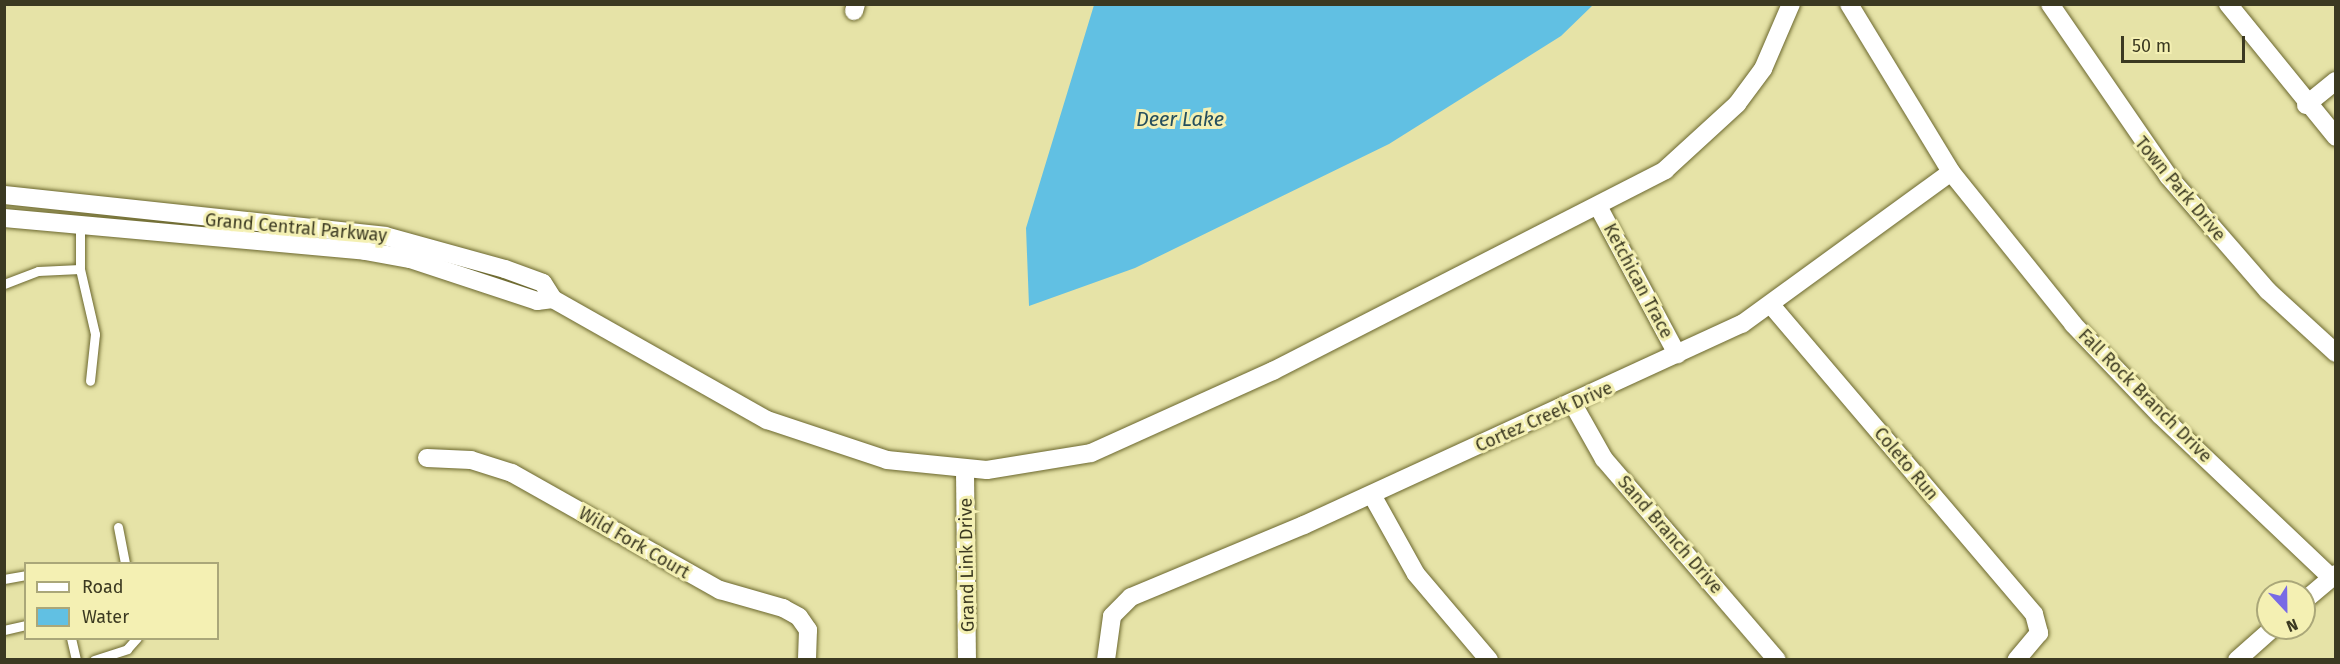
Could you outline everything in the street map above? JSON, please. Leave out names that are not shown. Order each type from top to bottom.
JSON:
[{"type":"street","points":[[553,299],[767,420],[887,460],[965,471],[1044,464],[1128,440],[1599,208],[1703,141],[1763,69],[1791,4]]},
{"type":"street","name":"Fall Rock Branch Drive","points":[[1849,4],[1951,172],[2108,363],[2333,576]]},
{"type":"street","name":"Town Park Drive","points":[[2050,4],[2168,176],[2268,291],[2336,353]]},
{"type":"street","points":[[2228,4],[2306,105],[2336,137]]},
{"type":"street","points":[[2306,105],[2336,81]]},
{"type":"street","name":"Cortez Creek Drive","points":[[1106,660],[1112,616],[1140,592],[1372,495],[1677,354],[1771,305],[1951,172]]},
{"type":"street","name":"Grand Central Parkway","points":[[4,195],[418,242],[543,284],[553,299],[537,301],[411,259],[291,245],[4,218]]},
{"type":"street","name":"Ketchican Trace","points":[[1599,208],[1677,354]]},
{"type":"street","name":"Coleto Run","points":[[1771,305],[2039,625],[2034,644],[2016,660]]},
{"type":"street","name":"Sand Branch Drive","points":[[1573,404],[1604,459],[1777,660]]},
{"type":"street","name":"Wild Fork Court","points":[[427,458],[471,460],[512,473],[720,590],[783,608],[799,617],[808,630],[807,660]]},
{"type":"street","name":"Grand Link Drive","points":[[965,471],[967,660]]},
{"type":"street","points":[[1372,495],[1416,574],[1488,660]]},
{"type":"street","points":[[2316,591],[2333,576]]},
{"type":"street","points":[[2237,660],[2260,640]]},
{"type":"lane","points":[[80,225],[80,269],[95,334],[90,381]]},
{"type":"lane","points":[[4,284],[38,271],[80,269]]},
{"type":"lane","points":[[118,527],[124,562]]},
{"type":"lane","points":[[4,579],[24,574]]},
{"type":"lane","points":[[4,630],[24,626]]},
{"type":"lane","points":[[71,640],[76,660]]},
{"type":"lane","points":[[94,660],[127,649],[136,640]]},
{"type":"water","name":"Deer Lake","points":[[1094,4],[1593,5],[1561,36],[1389,144],[1135,268],[1029,306],[1026,228]]}]
